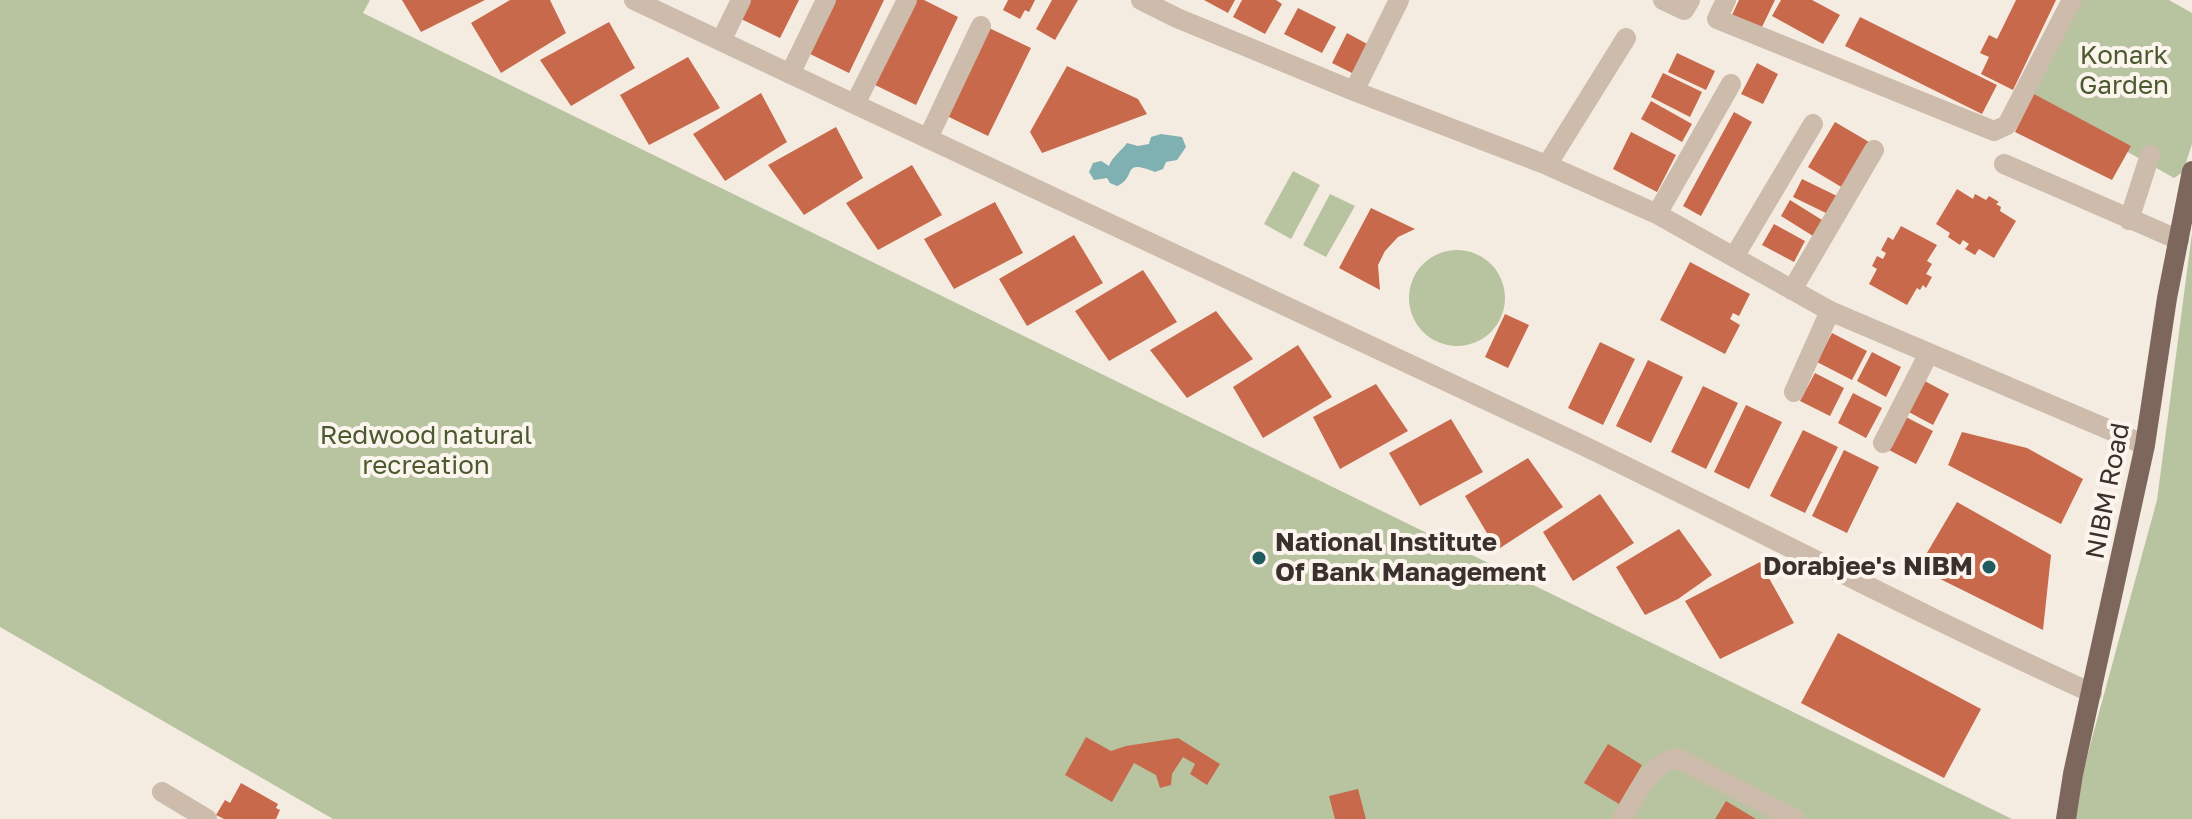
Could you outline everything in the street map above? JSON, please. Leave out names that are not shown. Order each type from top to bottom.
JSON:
[{"type":"main road","name":"NIBM Road","points":[[2066,819],[2073,774],[2145,445],[2192,171]]},
{"type":"street","points":[[721,41],[741,0]]},
{"type":"street","points":[[790,74],[826,0]]},
{"type":"street","points":[[855,104],[907,0]]},
{"type":"street","points":[[1141,0],[1182,9],[1354,91],[1547,165],[1657,214],[1830,311],[2145,445]]},
{"type":"street","points":[[1354,91],[1399,0]]},
{"type":"street","points":[[1663,0],[1684,10],[1690,0]]},
{"type":"street","points":[[1726,0],[1717,19],[1994,131],[2007,125],[2072,0]]},
{"type":"street","points":[[648,3],[790,74],[1649,477],[1977,641],[2092,693]]},
{"type":"street","points":[[928,138],[981,26]]},
{"type":"street","points":[[1547,165],[1626,38]]},
{"type":"street","points":[[1657,214],[1731,84]]},
{"type":"street","points":[[1734,257],[1813,124]]},
{"type":"street","points":[[1792,290],[1874,150]]},
{"type":"street","points":[[2129,220],[2150,155]]},
{"type":"street","points":[[2004,164],[2179,240]]},
{"type":"street","points":[[1794,392],[1830,311]]},
{"type":"street","points":[[1883,443],[1929,353]]},
{"type":"street","points":[[1622,819],[1649,775],[1663,761],[1677,758],[1795,819]]},
{"type":"street","points":[[162,792],[207,819]]},
{"type":"green space","name":"Redwood natural recreation","points":[[0,0],[370,0],[363,13],[2012,819],[333,819],[0,627]]},
{"type":"green space","name":"Konark Garden","points":[[2073,0],[2169,0],[2192,13],[2192,144],[2183,172],[2174,178],[2030,97]]},
{"type":"green space","points":[[1293,171],[1320,185],[1291,239],[1264,224]]},
{"type":"green space","points":[[1330,194],[1355,206],[1326,257],[1303,245]]},
{"type":"green space","points":[[2192,233],[2192,819],[2070,819],[2157,500]]},
{"type":"green space","points":[[1457,250],[1475,254],[1491,264],[1501,280],[1505,298],[1501,316],[1491,332],[1475,342],[1457,346],[1439,342],[1423,332],[1413,316],[1409,298],[1413,280],[1423,264],[1439,254]]},
{"type":"water","points":[[1161,134],[1182,137],[1186,147],[1177,160],[1166,162],[1163,169],[1155,172],[1133,168],[1117,186],[1107,178],[1094,180],[1089,172],[1093,163],[1101,161],[1109,166],[1127,143],[1138,146],[1149,144],[1151,137]]},
{"type":"building","points":[[402,0],[485,0],[421,32]]},
{"type":"building","points":[[510,0],[550,0],[566,33],[501,73],[471,23]]},
{"type":"building","points":[[746,0],[799,0],[780,38],[737,17]]},
{"type":"building","points":[[831,0],[884,0],[849,73],[806,52]]},
{"type":"building","points":[[913,0],[924,0],[958,17],[916,105],[873,84]]},
{"type":"building","points":[[1008,0],[1035,0],[1029,12],[1025,10],[1020,19],[1003,10]]},
{"type":"building","points":[[1052,0],[1078,0],[1055,40],[1036,29]]},
{"type":"building","points":[[1204,0],[1235,0],[1228,13]]},
{"type":"building","points":[[1242,0],[1276,0],[1282,4],[1265,34],[1233,17]]},
{"type":"building","points":[[1739,0],[1775,0],[1761,29],[1732,15]]},
{"type":"building","points":[[1781,0],[1812,0],[1840,15],[1823,44],[1772,16]]},
{"type":"building","points":[[2016,0],[2056,0],[2013,90],[1981,74],[1989,57],[1980,53],[1989,35],[1997,39]]},
{"type":"building","points":[[1298,8],[1336,27],[1322,53],[1284,34]]},
{"type":"building","points":[[1860,17],[1997,85],[1982,114],[1845,46]]},
{"type":"building","points":[[609,22],[635,68],[571,106],[540,60]]},
{"type":"building","points":[[987,27],[1031,48],[988,136],[945,115]]},
{"type":"building","points":[[1347,33],[1369,45],[1354,74],[1332,63]]},
{"type":"building","points":[[1677,53],[1715,71],[1706,90],[1668,72]]},
{"type":"building","points":[[688,57],[720,108],[649,145],[620,95]]},
{"type":"building","points":[[1757,63],[1778,74],[1763,104],[1741,94]]},
{"type":"building","points":[[1067,66],[1138,99],[1147,114],[1042,153],[1030,132]]},
{"type":"building","points":[[1663,73],[1702,92],[1690,117],[1651,97]]},
{"type":"building","points":[[761,93],[787,142],[725,181],[693,134]]},
{"type":"building","points":[[2034,94],[2131,146],[2112,180],[2015,132]]},
{"type":"building","points":[[1651,101],[1692,124],[1682,142],[1641,119]]},
{"type":"building","points":[[1734,112],[1752,122],[1701,216],[1683,206]]},
{"type":"building","points":[[1835,122],[1869,142],[1843,188],[1808,167]]},
{"type":"building","points":[[836,127],[863,178],[804,215],[768,165]]},
{"type":"building","points":[[1631,132],[1676,155],[1657,192],[1613,169]]},
{"type":"building","points":[[912,165],[942,215],[878,250],[846,203]]},
{"type":"building","points":[[1802,179],[1837,196],[1828,214],[1793,197]]},
{"type":"building","points":[[1957,189],[1973,199],[1975,194],[1986,200],[1989,196],[1999,202],[1996,204],[2001,207],[2000,211],[2016,221],[1994,258],[1979,249],[1975,255],[1965,249],[1969,244],[1963,240],[1960,245],[1948,237],[1950,233],[1936,224]]},
{"type":"building","points":[[1790,200],[1822,220],[1813,236],[1781,216]]},
{"type":"building","points":[[995,202],[1023,253],[954,289],[924,239]]},
{"type":"building","points":[[1371,208],[1415,229],[1398,237],[1385,251],[1378,265],[1380,290],[1339,268]]},
{"type":"building","points":[[1774,224],[1805,241],[1794,262],[1762,245]]},
{"type":"building","points":[[1901,226],[1937,245],[1927,261],[1932,264],[1926,274],[1932,277],[1926,288],[1923,285],[1920,290],[1917,288],[1907,305],[1869,284],[1877,269],[1872,266],[1877,256],[1883,259],[1886,253],[1881,250],[1888,237],[1893,240]]},
{"type":"building","points":[[1074,235],[1103,283],[1027,326],[999,279]]},
{"type":"building","points":[[1690,262],[1750,294],[1739,316],[1733,313],[1730,319],[1740,325],[1725,354],[1660,320]]},
{"type":"building","points":[[1143,270],[1177,322],[1109,361],[1075,311]]},
{"type":"building","points":[[1216,311],[1253,359],[1187,398],[1150,350]]},
{"type":"building","points":[[1505,314],[1529,325],[1508,368],[1485,357]]},
{"type":"building","points":[[1832,333],[1867,351],[1852,380],[1817,362]]},
{"type":"building","points":[[1600,342],[1635,359],[1603,425],[1568,408]]},
{"type":"building","points":[[1298,345],[1332,397],[1263,438],[1233,387]]},
{"type":"building","points":[[1872,352],[1901,367],[1886,397],[1857,381]]},
{"type":"building","points":[[1648,360],[1683,377],[1651,443],[1616,426]]},
{"type":"building","points":[[1815,373],[1844,388],[1830,416],[1800,401]]},
{"type":"building","points":[[1921,379],[1949,394],[1933,425],[1905,410]]},
{"type":"building","points":[[1376,384],[1408,431],[1340,469],[1313,417]]},
{"type":"building","points":[[1703,386],[1738,403],[1706,469],[1671,452]]},
{"type":"building","points":[[1853,393],[1882,408],[1866,438],[1838,423]]},
{"type":"building","points":[[1746,405],[1782,422],[1749,489],[1714,472]]},
{"type":"building","points":[[1906,417],[1933,431],[1916,464],[1889,450]]},
{"type":"building","points":[[1451,419],[1483,472],[1420,506],[1389,453]]},
{"type":"building","points":[[1803,430],[1838,447],[1805,513],[1770,496]]},
{"type":"building","points":[[1962,432],[2027,448],[2083,479],[2061,524],[1948,465]]},
{"type":"building","points":[[1844,450],[1879,467],[1847,533],[1812,516]]},
{"type":"building","points":[[1528,458],[1563,507],[1497,550],[1465,496]]},
{"type":"building","points":[[1600,494],[1634,543],[1573,581],[1543,532]]},
{"type":"building","points":[[1957,502],[2051,555],[2043,630],[1918,568]]},
{"type":"building","points":[[1679,529],[1712,575],[1678,599],[1645,615],[1616,567]]},
{"type":"building","points":[[1760,562],[1794,623],[1720,659],[1685,601]]},
{"type":"building","points":[[1838,633],[1981,709],[1944,778],[1801,703]]},
{"type":"building","points":[[1086,737],[1111,751],[1178,738],[1220,764],[1207,785],[1190,774],[1195,764],[1183,757],[1172,774],[1171,785],[1160,788],[1156,775],[1134,763],[1112,802],[1065,775]]},
{"type":"building","points":[[1608,744],[1642,765],[1619,804],[1584,783]]},
{"type":"building","points":[[241,783],[278,804],[276,808],[280,810],[276,819],[224,819],[216,815],[225,800],[230,803]]},
{"type":"building","points":[[1358,789],[1366,819],[1335,819],[1329,796]]},
{"type":"building","points":[[1726,801],[1756,819],[1715,819]]},
{"type":"place","name":"National Institute Of Bank Management","points":[[1259,558]]},
{"type":"place","name":"Dorabjee's NIBM","points":[[1989,567]]}]
